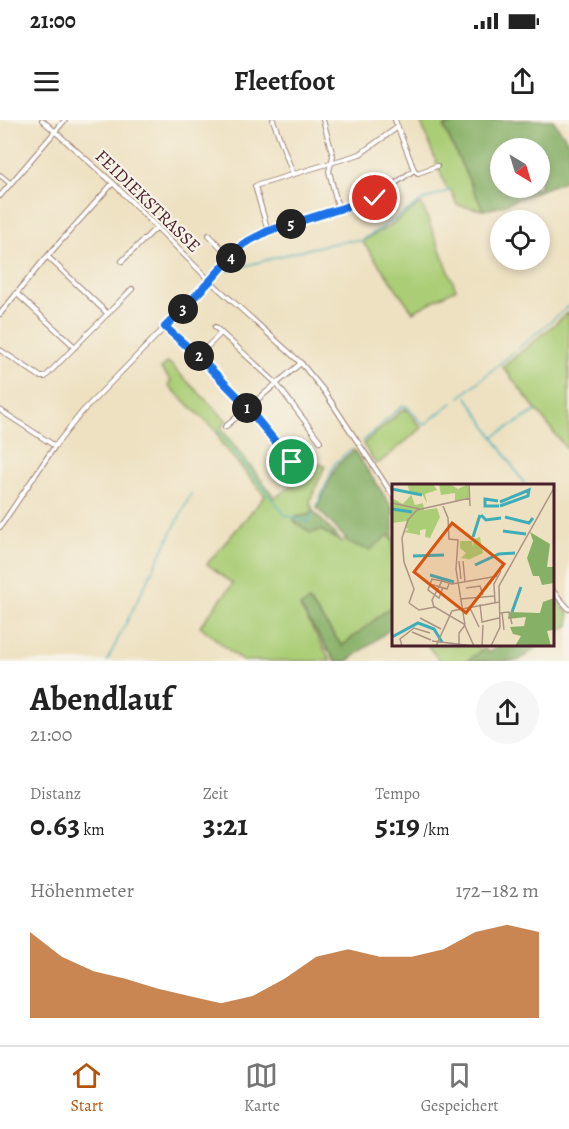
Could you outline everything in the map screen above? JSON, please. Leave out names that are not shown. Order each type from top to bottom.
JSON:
[{"type":"street","name":"FEIDIEKSTRASSE","points":[[42,120],[113,183],[210,281],[301,363],[330,400],[392,495]]},
{"type":"street","points":[[0,196],[65,120]]},
{"type":"street","points":[[273,120],[293,174]]},
{"type":"street","points":[[323,120],[333,156],[329,171],[337,203],[335,211]]},
{"type":"street","points":[[395,120],[414,171]]},
{"type":"street","points":[[268,231],[255,186],[360,154],[398,127]]},
{"type":"street","points":[[0,527],[55,446],[82,412],[243,244],[268,231],[375,198],[414,171],[418,173],[437,166]]},
{"type":"street","points":[[0,175],[11,183]]},
{"type":"street","points":[[0,314],[113,183]]},
{"type":"street","points":[[122,261],[156,227]]},
{"type":"street","points":[[209,235],[231,258]]},
{"type":"street","points":[[48,257],[108,314]]},
{"type":"street","points":[[0,350],[41,377],[45,376],[132,289]]},
{"type":"street","points":[[16,293],[75,346]]},
{"type":"street","points":[[165,327],[186,344],[247,408],[292,462]]},
{"type":"street","points":[[214,327],[276,383],[320,441]]},
{"type":"street","points":[[198,356],[221,333]]},
{"type":"street","points":[[225,428],[301,363]]},
{"type":"street","points":[[1,412],[55,446]]},
{"type":"street","points":[[554,592],[569,609]]},
{"type":"green space","points":[[420,120],[460,120],[444,128],[483,210],[457,205],[452,192],[446,187]]},
{"type":"green space","points":[[460,120],[553,120],[569,143],[569,179],[550,186],[550,138],[490,138],[490,198],[521,198],[483,210],[444,127]]},
{"type":"green space","points":[[422,205],[456,289],[413,312],[362,241],[388,227]]},
{"type":"green space","points":[[569,312],[569,452],[503,367]]},
{"type":"green space","points":[[168,362],[227,421],[221,427],[223,431],[275,498],[319,464],[325,466],[310,501],[313,511],[308,515],[294,517],[294,521],[311,533],[321,530],[342,542],[346,538],[351,544],[389,535],[392,540],[392,606],[342,646],[309,601],[300,607],[331,661],[242,661],[200,626],[233,584],[207,564],[265,496],[222,444],[216,431],[168,385],[171,380],[161,369]]},
{"type":"green space","points":[[404,409],[422,428],[379,463],[375,463],[363,444]]},
{"type":"green space","points":[[354,450],[392,507],[392,540],[389,535],[370,550],[351,544],[317,508],[337,465]]},
{"type":"green space","points":[[313,511],[342,542],[321,530],[311,533],[294,521],[294,517],[308,515]]},
{"type":"green space","points":[[554,596],[569,614],[569,625],[554,634]]},
{"type":"green space","points":[[309,601],[342,646],[392,606],[392,628],[348,661],[335,661],[300,607]]},
{"type":"green space","points":[[428,646],[477,646],[481,651],[468,661],[440,661]]},
{"type":"green space","points":[[498,646],[539,646],[518,661],[468,661],[484,648],[489,653]]},
{"type":"waterway","points":[[227,271],[317,247],[361,241],[424,200],[450,190]]},
{"type":"waterway","points":[[460,397],[569,306]]},
{"type":"waterway","points":[[467,397],[524,484]]},
{"type":"waterway","points":[[363,441],[402,406],[406,406],[424,425],[453,402]]},
{"type":"waterway","points":[[493,437],[536,411]]},
{"type":"waterway","points":[[218,431],[285,515],[308,522],[313,513]]},
{"type":"waterway","points":[[317,506],[335,463],[351,449]]},
{"type":"waterway","points":[[107,661],[191,494]]},
{"type":"route","points":[[292,462],[242,401],[186,344],[165,327],[243,244],[268,231],[375,198]]}]
